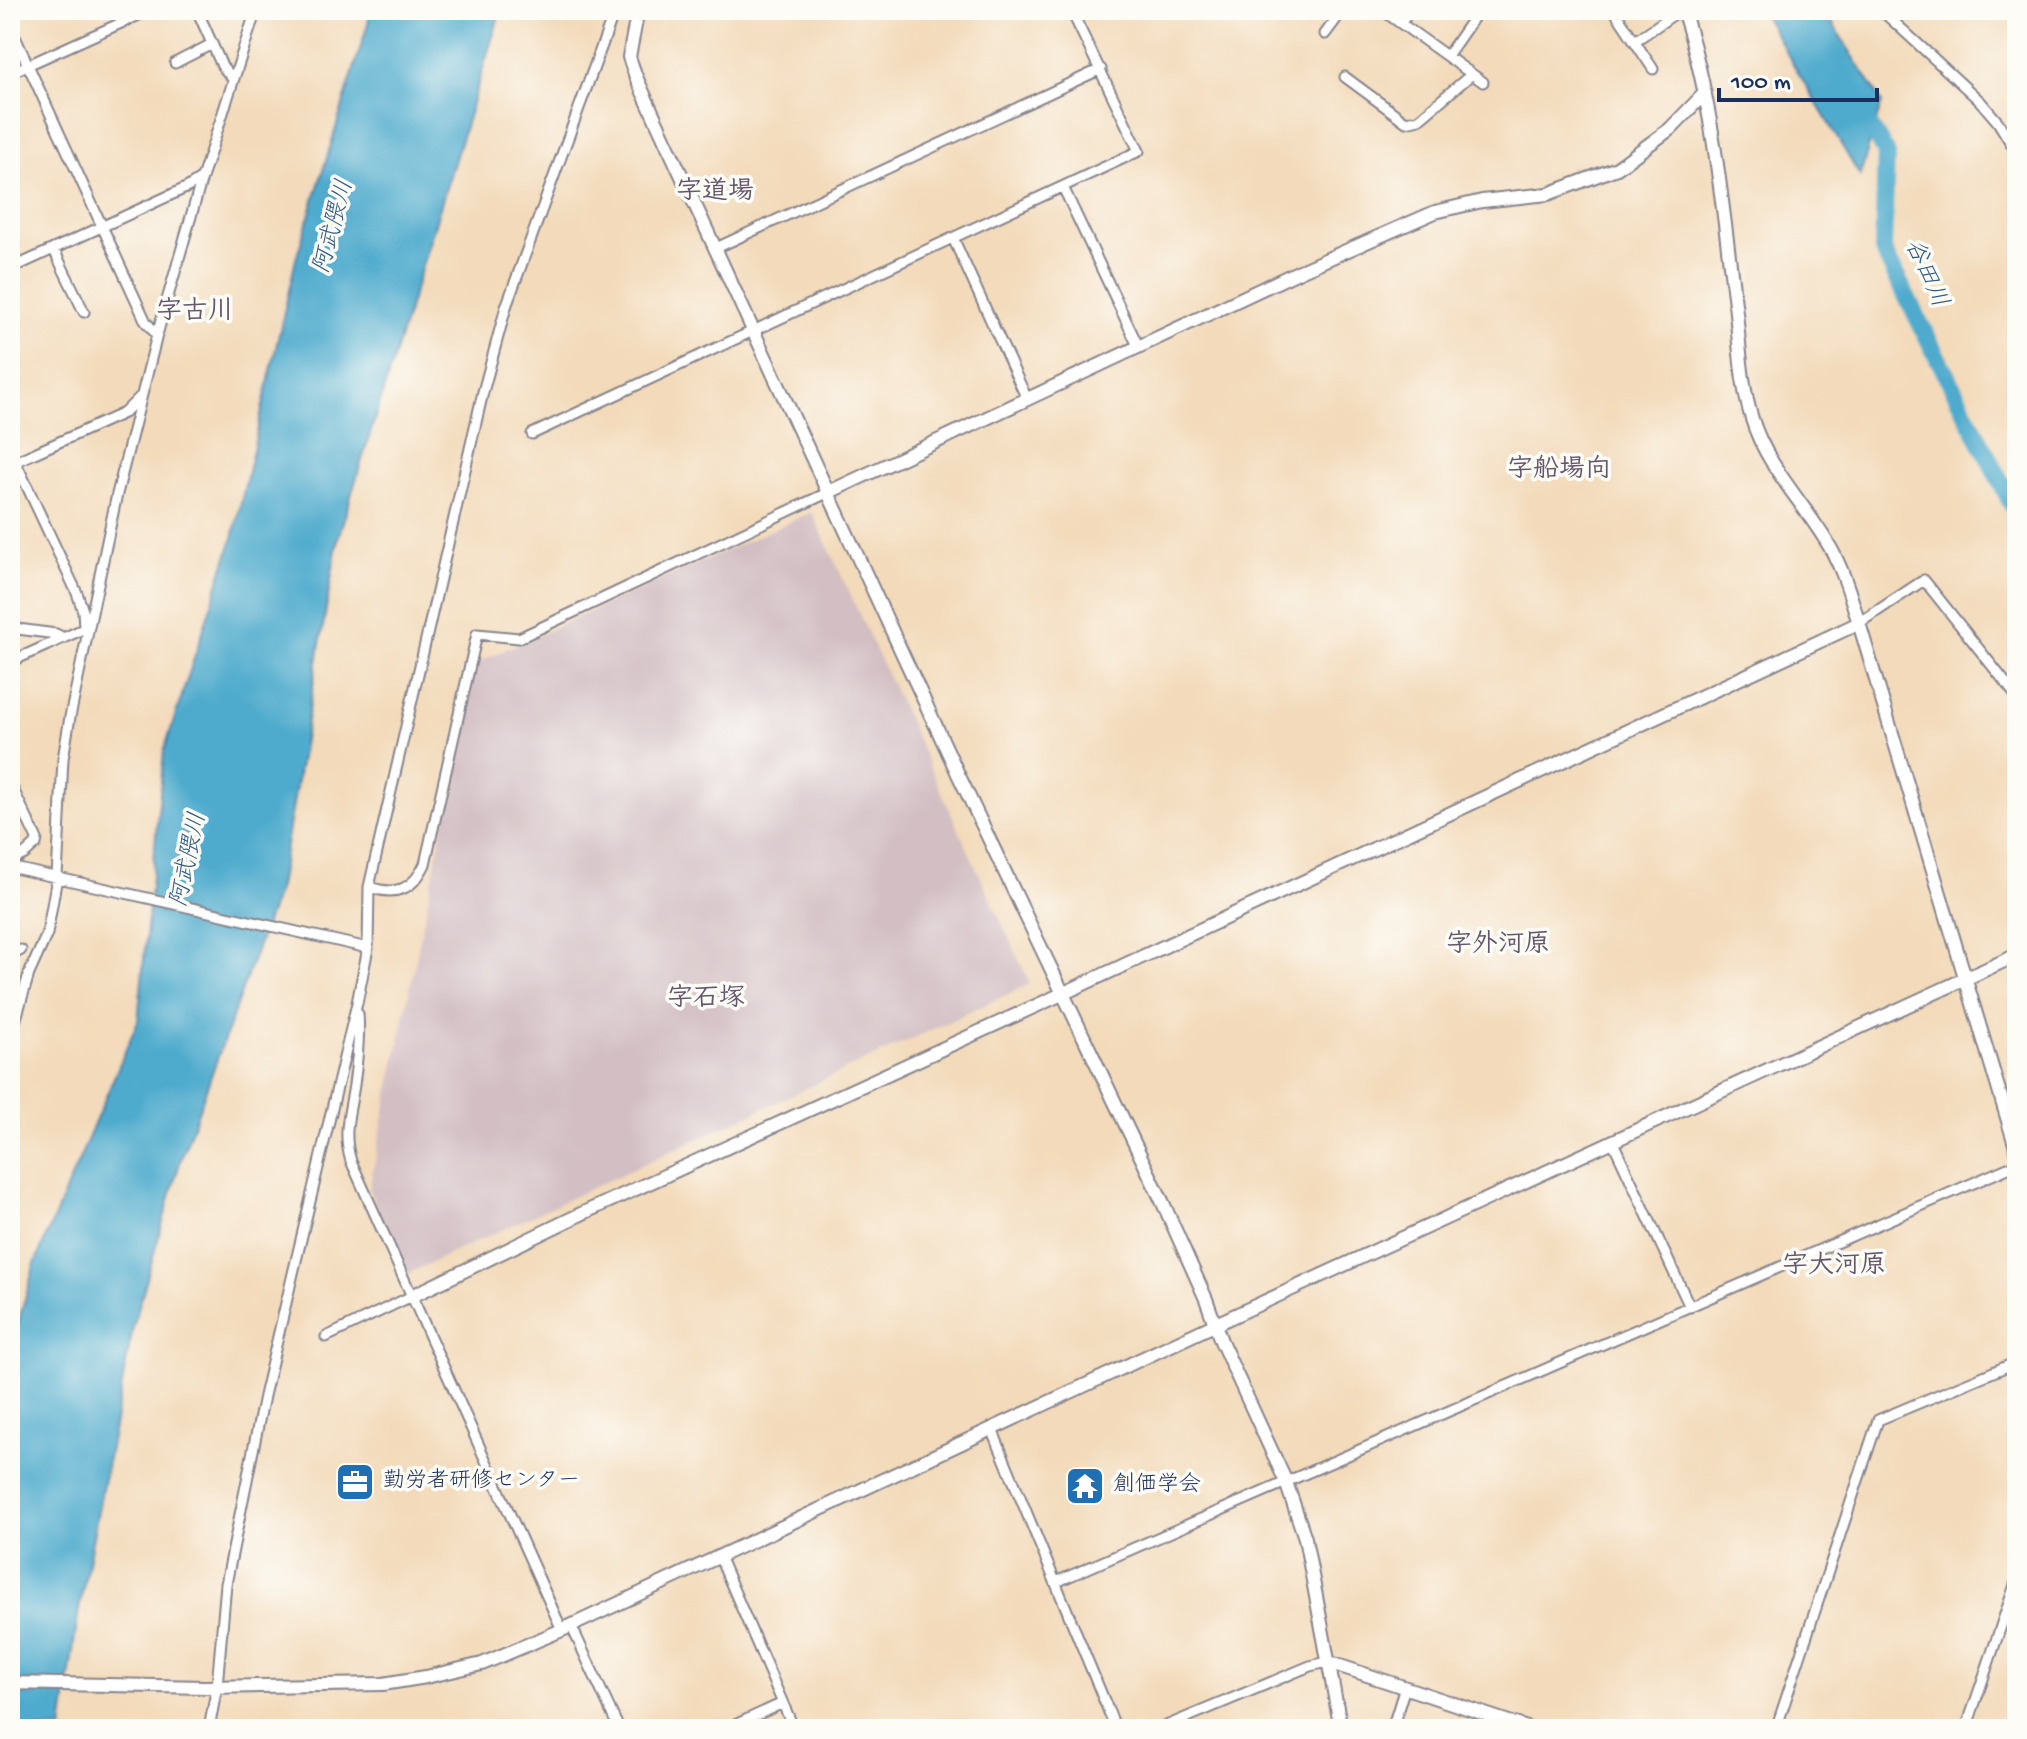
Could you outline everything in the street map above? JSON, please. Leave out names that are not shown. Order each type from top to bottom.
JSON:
[{"type":"street","points":[[10,73],[150,10]]},
{"type":"street","points":[[197,10],[222,66],[233,79]]},
{"type":"street","points":[[10,1039],[29,974],[47,934],[57,877],[63,759],[86,629],[140,397],[202,178],[256,10]]},
{"type":"street","points":[[209,1729],[211,1686],[226,1584],[261,1410],[357,1003],[368,948],[369,887],[483,392],[506,307],[615,10]]},
{"type":"street","points":[[638,10],[629,57],[636,77],[827,493],[1062,994],[1107,1083],[1286,1482],[1305,1538],[1341,1729]]},
{"type":"street","points":[[532,434],[1139,151],[1071,10]]},
{"type":"street","points":[[1325,34],[1343,10]]},
{"type":"street","points":[[1382,10],[1483,82]]},
{"type":"street","points":[[1401,23],[1410,10]]},
{"type":"street","points":[[1447,56],[1479,10]]},
{"type":"street","points":[[1614,10],[1653,69]]},
{"type":"street","points":[[1635,41],[1682,10],[1711,121],[1742,376],[1752,421],[1774,465],[1833,551],[1859,623],[2017,1151]]},
{"type":"street","points":[[1881,10],[1980,101],[1998,122],[2017,153]]},
{"type":"street","points":[[10,26],[146,322],[157,335]]},
{"type":"street","points":[[175,63],[212,44]]},
{"type":"street","points":[[714,249],[1101,69]]},
{"type":"street","points":[[1345,77],[1406,122],[1411,122],[1419,119],[1472,74]]},
{"type":"street","points":[[369,887],[387,892],[406,889],[419,879],[477,634],[519,638],[1300,271],[1435,212],[1459,205],[1548,194],[1617,168],[1670,129],[1705,93]]},
{"type":"street","points":[[10,269],[202,178]]},
{"type":"street","points":[[1063,187],[1139,348]]},
{"type":"street","points":[[953,238],[1027,399]]},
{"type":"street","points":[[54,250],[84,312]]},
{"type":"street","points":[[13,463],[124,413],[140,397]]},
{"type":"street","points":[[10,450],[13,463],[77,593],[86,629]]},
{"type":"street","points":[[326,1337],[581,1214],[1859,623],[1924,580],[2017,697]]},
{"type":"street","points":[[10,628],[56,634],[64,638]]},
{"type":"street","points":[[10,662],[86,629]]},
{"type":"street","points":[[10,783],[37,839],[29,851],[10,861]]},
{"type":"street","points":[[10,867],[368,948]]},
{"type":"street","points":[[10,956],[21,950]]},
{"type":"street","points":[[10,1683],[211,1686],[383,1684],[482,1664],[567,1628],[1612,1140],[2017,955]]},
{"type":"street","points":[[357,1003],[358,1038],[354,1085],[346,1120],[346,1145],[364,1194],[465,1418],[619,1729]]},
{"type":"street","points":[[1612,1140],[1690,1307]]},
{"type":"street","points":[[1056,1582],[2017,1164]]},
{"type":"street","points":[[1776,1729],[1878,1420],[2017,1362]]},
{"type":"street","points":[[992,1429],[1116,1729]]},
{"type":"street","points":[[719,1556],[794,1729]]},
{"type":"street","points":[[1966,1729],[2017,1579]]},
{"type":"street","points":[[1159,1729],[1310,1666],[1328,1662],[1530,1729]]},
{"type":"street","points":[[1392,1729],[1405,1687]]},
{"type":"street","points":[[726,1729],[783,1703]]},
{"type":"shaded area","points":[[812,512],[1030,984],[407,1274],[369,1190],[476,663]]},
{"type":"water","name":"阿武隈川","points":[[372,10],[501,10],[338,538],[279,887],[180,1162],[133,1327],[78,1615],[62,1729],[10,1729],[10,1352],[35,1263],[138,1021],[164,751],[233,538],[296,259]]},
{"type":"water","points":[[1761,10],[1824,10],[1882,102],[1860,176]]},
{"type":"waterway","name":"谷田川","points":[[1861,112],[1886,152],[1883,250],[2017,514]]},
{"type":"place","name":"勤労者研修センター","points":[[355,1482]]},
{"type":"place","name":"創価学会","points":[[1085,1486]]},
{"type":"district","name":"字道場","points":[[715,193]]},
{"type":"district","name":"字古川","points":[[195,313]]},
{"type":"district","name":"字船場向","points":[[1559,471]]},
{"type":"district","name":"字外河原","points":[[1498,946]]},
{"type":"district","name":"字石塚","points":[[706,1000]]},
{"type":"district","name":"字大河原","points":[[1834,1267]]}]
